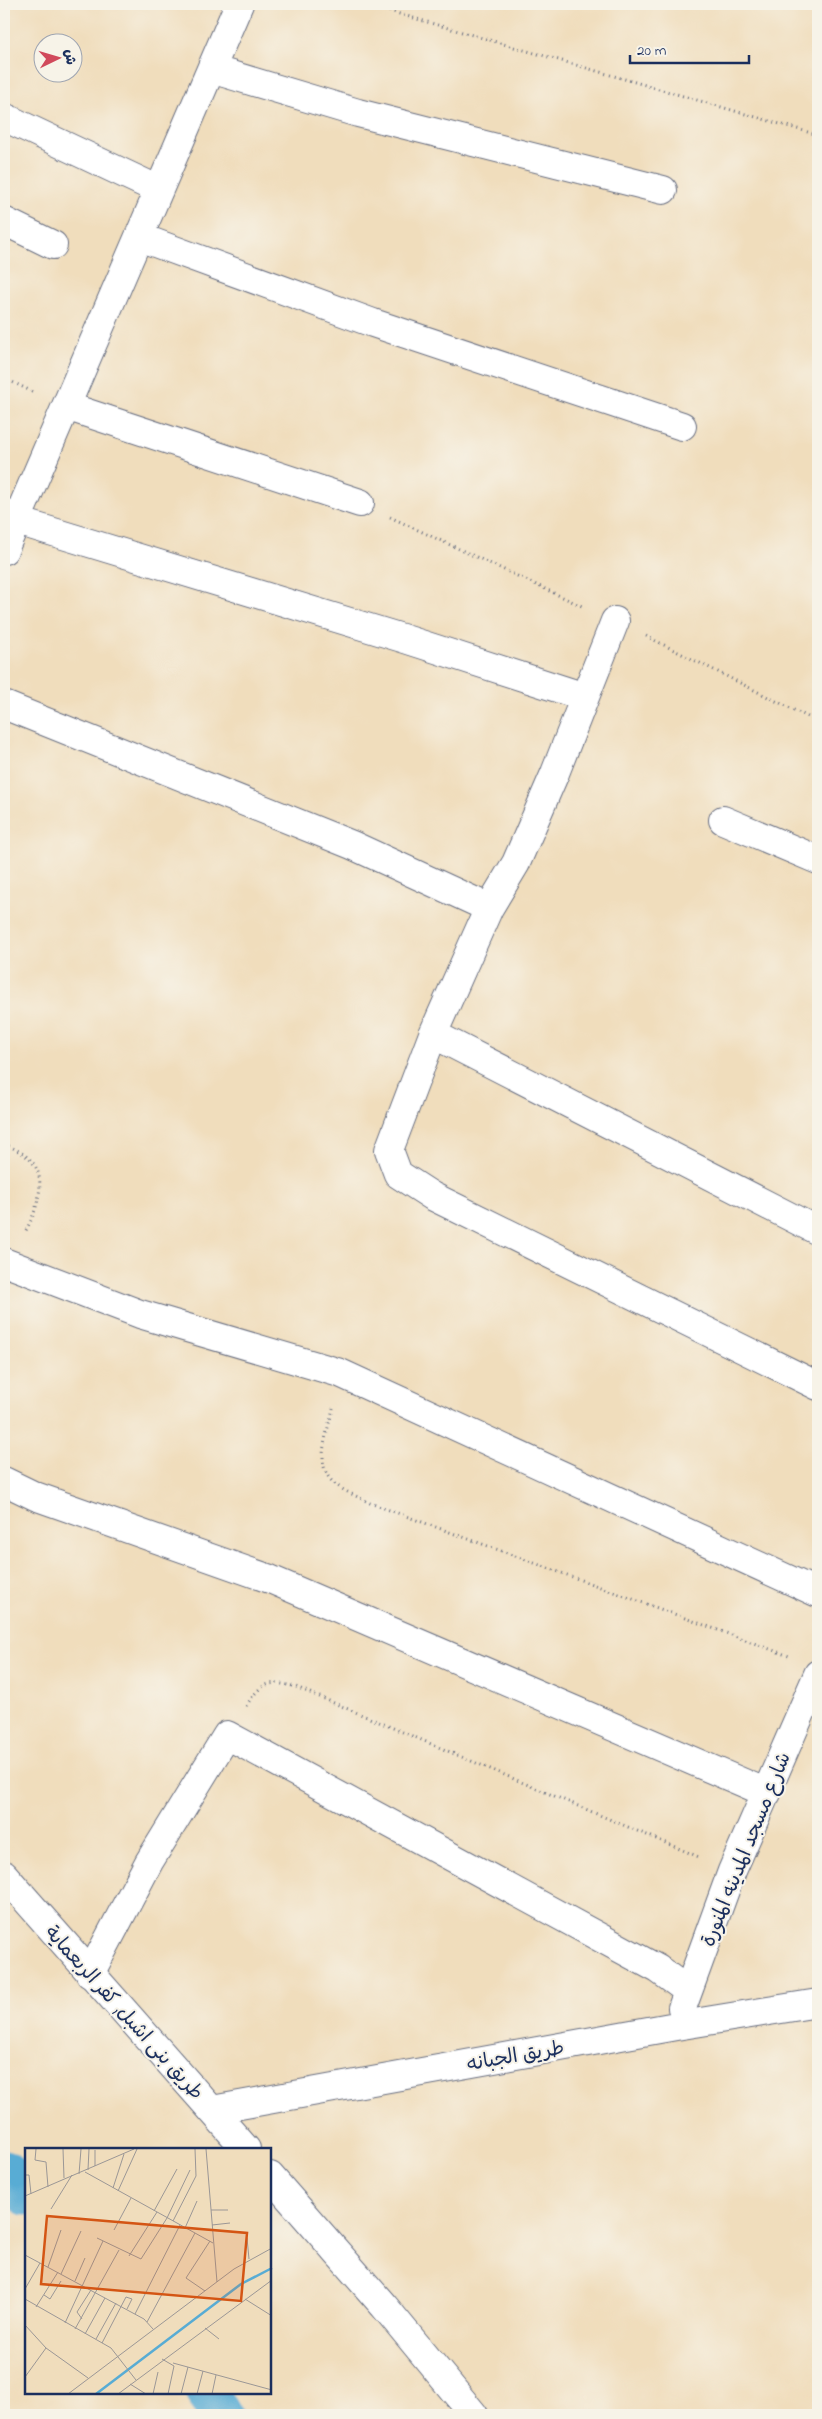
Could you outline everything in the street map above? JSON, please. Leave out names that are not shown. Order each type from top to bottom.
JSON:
[{"type":"street","points":[[4,550],[10,520],[66,406],[239,4]]},
{"type":"street","points":[[211,68],[358,113],[663,190]]},
{"type":"street","points":[[4,117],[159,190]]},
{"type":"street","points":[[4,221],[53,245]]},
{"type":"street","points":[[138,236],[373,323],[682,426]]},
{"type":"street","points":[[66,406],[360,503]]},
{"type":"street","points":[[10,520],[402,638],[585,697]]},
{"type":"street","points":[[615,621],[555,773],[516,863],[489,908],[433,1034],[389,1150],[398,1174],[432,1196],[818,1386]]},
{"type":"street","points":[[4,705],[352,845],[489,908]]},
{"type":"street","points":[[723,820],[818,860]]},
{"type":"street","points":[[433,1034],[818,1231]]},
{"type":"street","points":[[6,1262],[140,1314],[340,1373],[818,1593]]},
{"type":"street","points":[[4,1481],[35,1496],[270,1579],[767,1793]]},
{"type":"street","name":"شارع مسجد المدينه المنورة","points":[[676,2026],[732,1871],[818,1674]]},
{"type":"street","points":[[90,1974],[149,1862],[227,1736],[658,1969],[688,1991]]},
{"type":"street","name":"طريق بنى اشبل, كفر الربعماية","points":[[4,1875],[245,2148]]},
{"type":"street","name":"طريق الجبانه","points":[[212,2110],[676,2026],[818,2003]]},
{"type":"street","points":[[271,2177],[384,2306],[474,2415]]},
{"type":"path","points":[[365,4],[818,135]]},
{"type":"path","points":[[4,1144],[15,1149],[34,1163],[40,1184],[33,1219],[6,1262]]},
{"type":"path","points":[[340,1373],[323,1458],[328,1476],[340,1487],[370,1503],[790,1656]]},
{"type":"path","points":[[227,1736],[258,1688],[275,1682],[296,1687],[732,1871]]},
{"type":"waterway","points":[[4,2170],[25,2194]]},
{"type":"waterway","points":[[207,2394],[222,2415]]}]
